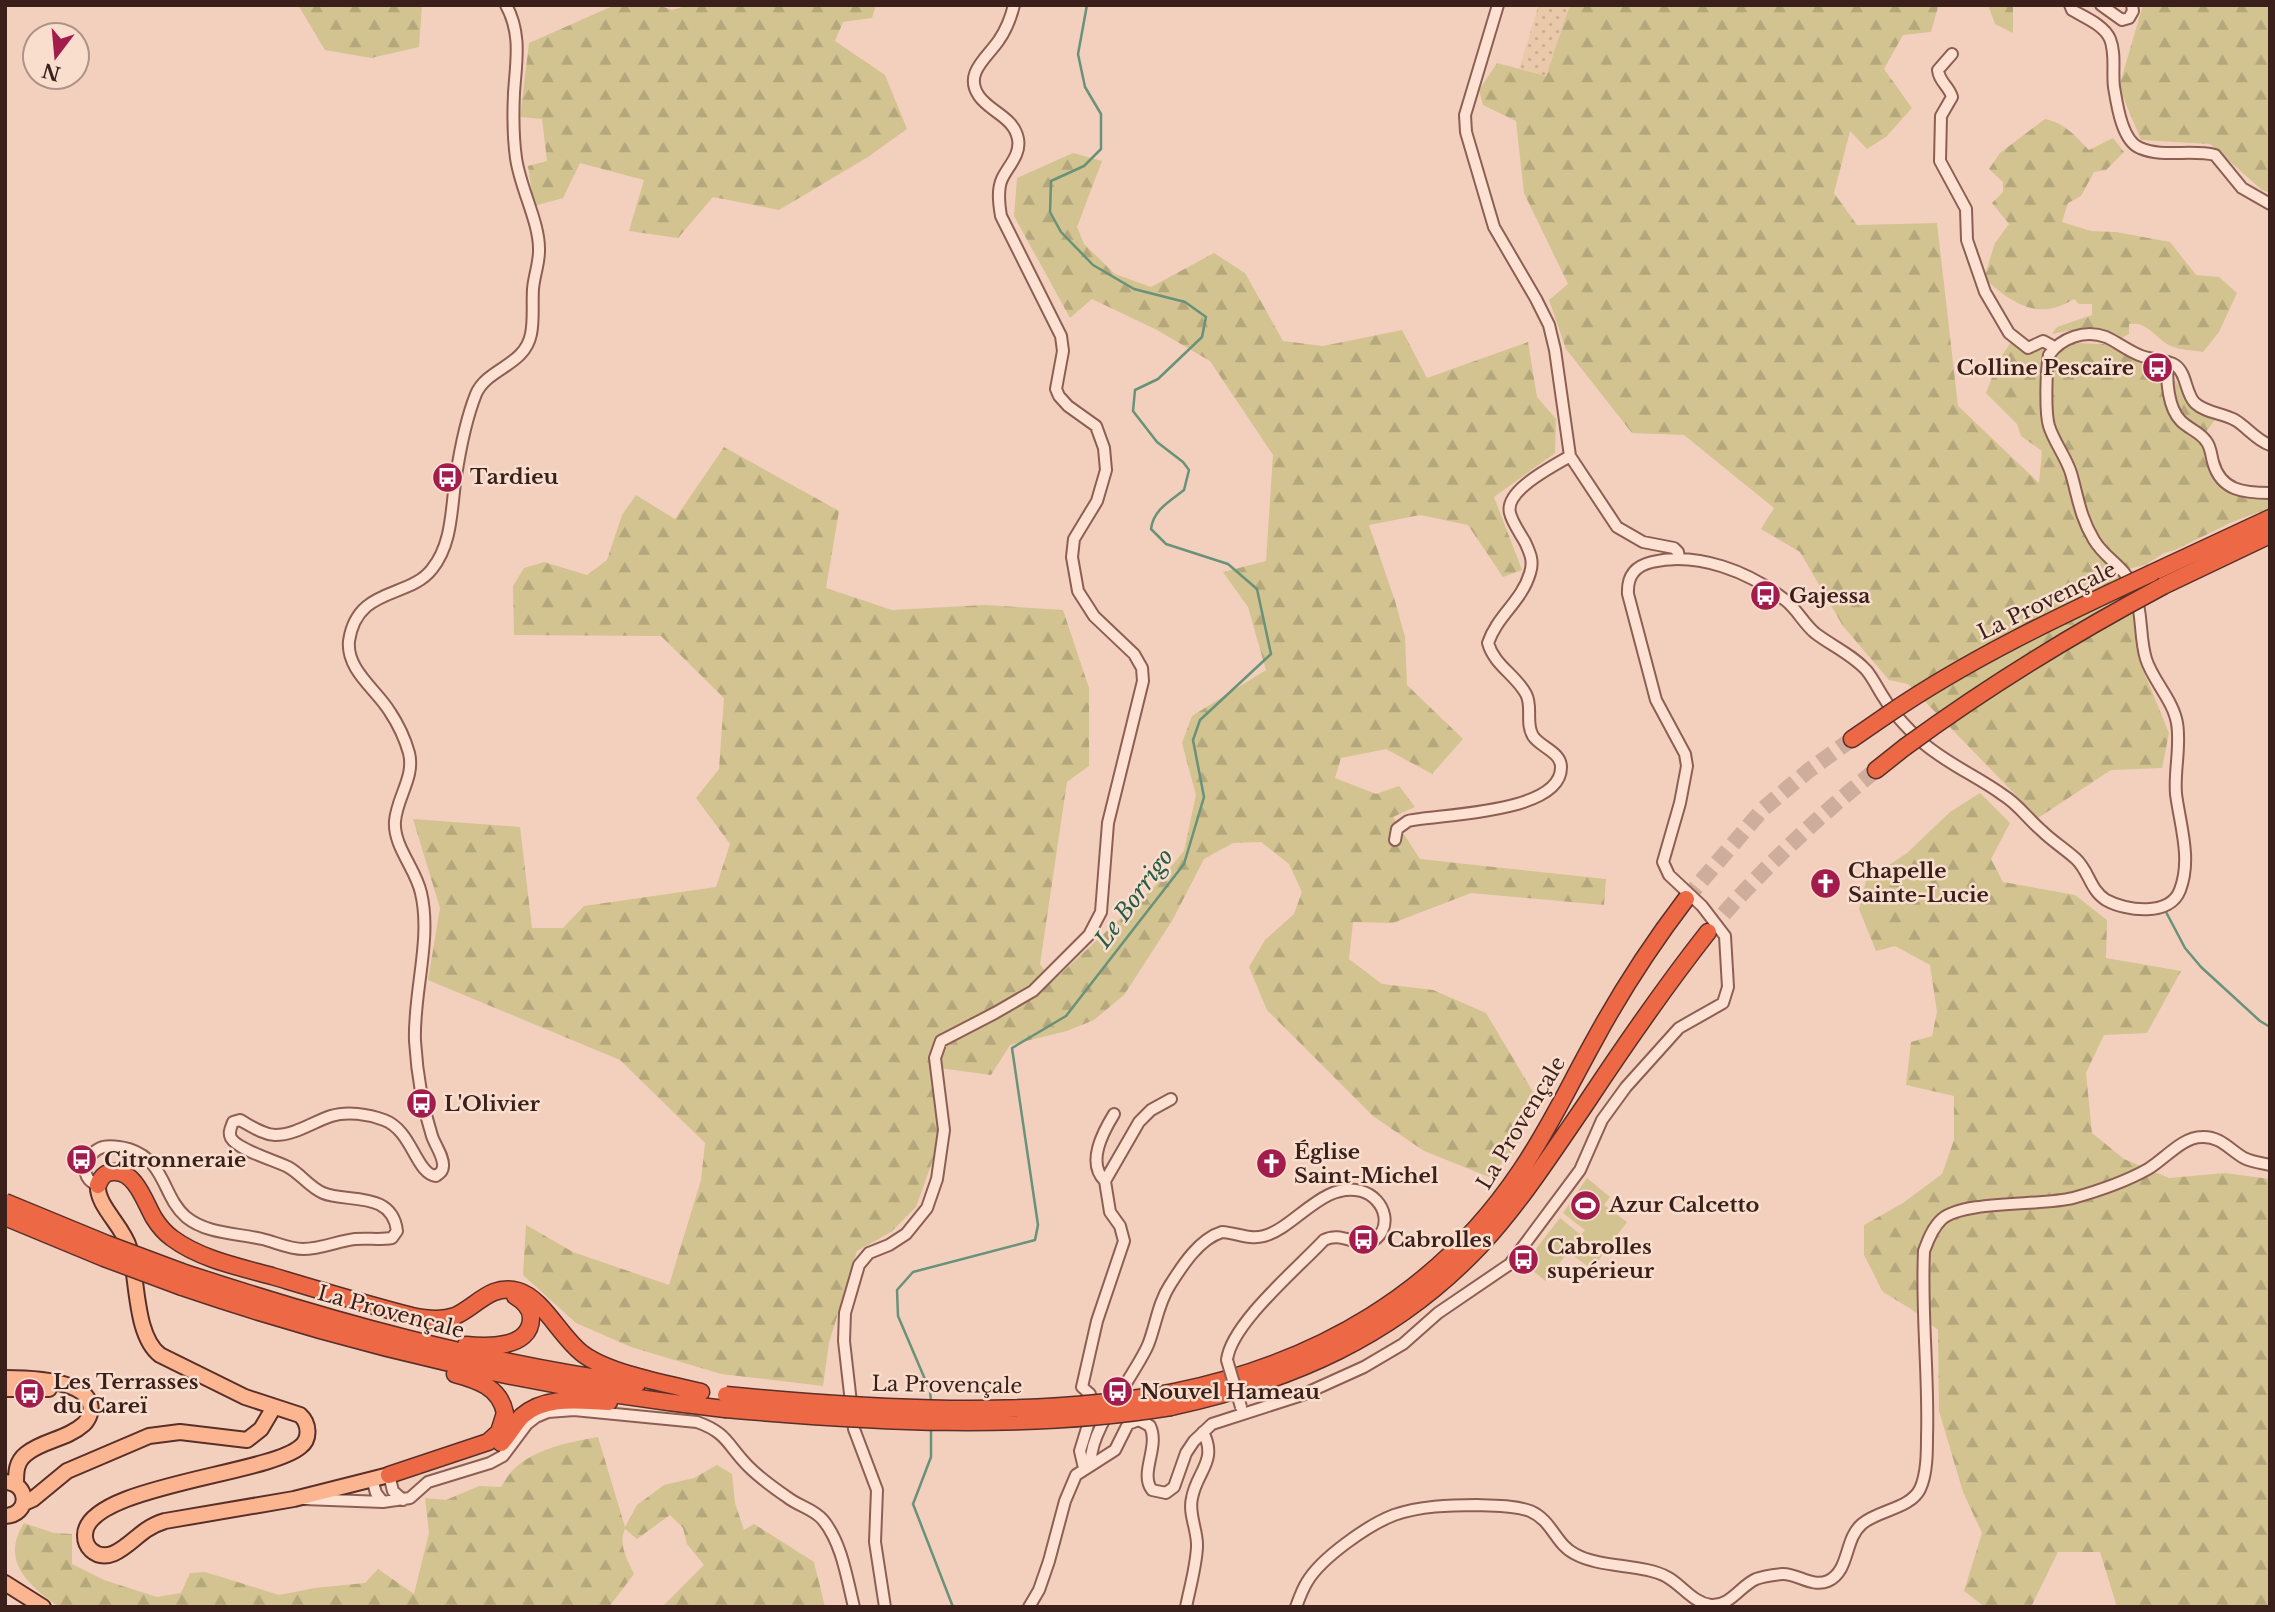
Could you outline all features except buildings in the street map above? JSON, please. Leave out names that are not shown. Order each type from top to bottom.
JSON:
[{"type":"highway","name":"La Provençale","points":[[1852,739],[1984,656],[2270,518]]},
{"type":"highway","name":"La Provençale","points":[[1876,770],[1999,680],[2072,636],[2163,586],[2270,535]]},
{"type":"highway","name":"La Provençale","points":[[1172,1400],[1321,1345],[1379,1312],[1443,1262],[1484,1219],[1520,1172],[1623,990],[1686,899]]},
{"type":"highway","name":"La Provençale","points":[[5,1202],[107,1244],[182,1279],[331,1334],[492,1372],[830,1417],[1010,1422],[1094,1418],[1172,1400],[1247,1389],[1314,1364],[1381,1328],[1436,1287],[1481,1245],[1525,1191],[1655,1002],[1708,932]]},
{"type":"highway","points":[[98,1185],[107,1173],[117,1172],[124,1175],[140,1192],[166,1234],[199,1252],[403,1314],[432,1319],[452,1317],[496,1292],[512,1289],[530,1297],[574,1347],[592,1360],[696,1399]]},
{"type":"highway","name":"La Provençale","points":[[5,1217],[104,1258],[406,1339],[696,1399]]},
{"type":"highway","points":[[406,1339],[487,1347],[517,1340],[530,1325],[528,1309],[518,1297],[496,1292]]},
{"type":"highway","points":[[331,1334],[479,1381],[496,1393],[503,1405],[503,1424],[488,1442],[389,1475]]},
{"type":"highway","points":[[389,1475],[458,1462],[491,1451],[503,1442],[524,1415],[551,1402],[696,1399]]},
{"type":"main road","points":[[98,1185],[101,1200],[118,1222],[128,1244],[144,1329],[151,1347],[160,1355],[244,1397],[294,1412],[305,1420],[307,1437],[298,1449],[258,1463],[156,1490],[110,1507],[90,1519],[86,1527],[85,1540],[93,1552],[106,1556],[116,1553],[149,1528],[165,1521],[294,1499],[389,1475]]},
{"type":"main road","points":[[5,1378],[65,1385],[80,1391],[90,1405],[87,1421],[63,1438],[26,1454],[16,1469],[17,1513],[7,1518]]},
{"type":"main road","points":[[5,1389],[46,1389],[65,1385]]},
{"type":"main road","points":[[17,1489],[43,1491],[67,1471],[160,1433],[194,1432],[247,1440],[261,1429],[274,1406]]},
{"type":"main road","points":[[5,1470],[15,1453],[28,1443],[59,1431],[75,1430]]},
{"type":"main road","points":[[5,1583],[43,1607]]},
{"type":"main road","points":[[5,1592],[32,1607]]},
{"type":"street","points":[[98,1185],[86,1177],[85,1170],[92,1154],[101,1147],[115,1146],[132,1150],[147,1157],[184,1216],[199,1225],[218,1232],[301,1249],[355,1240],[392,1238],[397,1231],[396,1223],[379,1204],[360,1197],[326,1194],[290,1168],[241,1146],[231,1139],[229,1132],[233,1122],[240,1120],[275,1135],[297,1130],[333,1115],[365,1115],[387,1121],[401,1132],[411,1144],[424,1171],[430,1176],[436,1176],[442,1170],[443,1164],[424,1106],[415,1036],[423,898],[394,824],[399,799],[408,781],[410,759],[406,742],[390,710],[367,684],[349,655],[349,643],[360,613],[385,594],[421,580],[433,568],[449,530],[460,452],[476,394],[487,380],[517,359],[526,348],[531,334],[533,286],[540,253],[538,236],[519,178],[515,154],[514,95],[518,43],[512,17],[506,5]]},
{"type":"street","points":[[885,1607],[875,1542],[877,1490],[854,1429],[844,1340],[845,1313],[859,1265],[869,1253],[906,1234],[927,1208],[937,1179],[944,1130],[935,1058],[941,1041],[1033,991],[1089,935],[1101,912],[1108,823],[1143,681],[1142,668],[1134,654],[1094,616],[1079,592],[1072,557],[1074,539],[1097,501],[1106,470],[1104,448],[1096,426],[1068,407],[1056,389],[1063,351],[1061,336],[999,208],[999,191],[1017,152],[1018,140],[1006,117],[979,96],[973,83],[978,65],[999,40],[1014,5]]},
{"type":"street","points":[[1498,5],[1465,115],[1466,132],[1494,227],[1549,325],[1555,349],[1570,456],[1617,527],[1643,542],[1674,548],[1679,558]]},
{"type":"street","points":[[2070,5],[2072,10],[2104,30],[2110,38],[2114,87],[2123,129],[2129,141],[2138,148],[2149,151],[2215,155],[2242,188],[2270,204]]},
{"type":"street","points":[[2101,5],[2122,20],[2129,19],[2133,11],[2132,5]]},
{"type":"street","points":[[1952,54],[1938,71],[1952,97],[1941,116],[1940,161],[1966,209],[1967,240],[1982,284],[2009,333],[2019,343],[2028,348],[2043,341],[2054,347]]},
{"type":"street","points":[[1028,1607],[1039,1590],[1065,1501],[1076,1475],[1110,1455],[1128,1424],[1139,1420],[1150,1426],[1154,1436],[1148,1473],[1149,1487],[1156,1493],[1167,1493],[1174,1487],[1186,1453],[1212,1424],[1243,1410],[1321,1388],[1376,1361],[1403,1344],[1438,1312],[1510,1264],[1572,1182],[1585,1161],[1607,1112],[1626,1087],[1679,1028],[1715,1010],[1725,1000],[1728,967],[1725,936],[1702,906],[1669,876],[1663,862],[1680,803],[1686,766],[1685,754],[1656,700],[1628,594],[1627,583],[1637,568],[1665,559],[1702,561],[1744,576],[1784,599],[1812,630],[1864,668],[1895,713],[1922,741],[1958,768],[2004,795],[2042,832],[2078,860],[2100,896],[2110,902],[2146,909],[2159,908],[2172,902],[2180,892],[2185,867],[2175,779],[2177,724],[2145,656],[2140,608],[2133,589],[2124,570],[2092,537],[2076,497],[2071,473],[2049,426],[2049,355],[2062,341],[2079,335],[2094,334],[2138,355],[2175,365],[2195,403],[2203,409],[2231,418],[2270,445]]},
{"type":"street","points":[[2168,363],[2168,387],[2173,410],[2178,419],[2205,439],[2221,479],[2233,489],[2270,494]]},
{"type":"street","points":[[1395,840],[1397,829],[1408,821],[1519,805],[1553,785],[1559,775],[1559,759],[1533,736],[1529,723],[1528,698],[1523,688],[1493,657],[1488,643],[1497,623],[1517,600],[1530,573],[1532,561],[1509,512],[1510,501],[1528,483],[1570,456]]},
{"type":"street","points":[[1105,1181],[1139,1122],[1151,1110],[1171,1099]]},
{"type":"street","points":[[1088,1466],[1080,1451],[1088,1425],[1090,1394],[1082,1387],[1093,1334],[1124,1241],[1120,1226],[1110,1212],[1105,1181],[1101,1177],[1097,1162],[1099,1145],[1115,1114]]},
{"type":"street","points":[[1296,1607],[1307,1580],[1366,1529],[1394,1515],[1437,1506],[1500,1506],[1527,1510],[1539,1516],[1553,1529],[1573,1553],[1657,1573],[1702,1602],[1712,1605],[1722,1604],[1756,1579],[1771,1575],[1787,1574],[1813,1583],[1825,1582],[1836,1576],[1853,1535],[1862,1524],[1914,1497],[1921,1488],[1927,1450],[1928,1412],[1924,1251],[1943,1218],[1959,1211],[1988,1206],[2051,1202],[2108,1187],[2148,1169],[2185,1142],[2199,1137],[2218,1139],[2247,1160],[2270,1165]]},
{"type":"street","points":[[1088,1466],[1096,1436],[1147,1346],[1168,1287],[1199,1247],[1222,1232],[1248,1237],[1268,1235],[1322,1199],[1340,1191],[1360,1191],[1373,1198],[1382,1210],[1385,1222],[1382,1234],[1377,1240],[1361,1244],[1337,1236],[1324,1240],[1244,1323],[1230,1347],[1227,1360],[1243,1410]]},
{"type":"street","points":[[294,1499],[383,1502],[403,1500],[414,1496],[428,1482],[491,1463],[503,1456],[527,1424],[548,1412],[574,1410],[697,1422],[713,1428],[727,1438],[748,1466],[789,1499],[823,1519],[842,1560],[854,1607]]},
{"type":"street","points":[[1186,1607],[1197,1545],[1191,1503],[1210,1450],[1203,1432]]},
{"type":"street","points":[[389,1475],[393,1491],[403,1500]]},
{"type":"street","points":[[372,1479],[376,1493],[383,1502]]},
{"type":"shaded area","points":[[1533,5],[1570,5],[1546,76],[1519,69],[1538,7]]},
{"type":"green space","points":[[298,5],[422,5],[419,47],[371,58],[325,50]]},
{"type":"green space","points":[[615,5],[658,5],[672,10],[689,5],[876,5],[872,18],[843,22],[835,41],[885,75],[907,129],[868,157],[779,210],[713,197],[678,238],[629,231],[644,180],[580,163],[563,198],[534,206],[528,166],[547,161],[542,119],[520,117],[529,43]]},
{"type":"green space","points":[[1570,5],[1941,5],[1938,7],[1931,32],[1903,35],[1884,69],[1912,108],[1886,137],[1867,149],[1850,131],[1834,193],[1857,225],[1937,223],[1958,406],[2039,483],[2042,451],[2021,436],[2017,424],[1986,393],[1997,364],[2010,343],[2039,350],[2075,343],[2104,344],[2176,381],[2193,410],[2215,420],[2199,441],[2219,483],[2242,494],[2270,497],[2270,508],[2164,553],[2145,565],[2128,569],[2139,660],[2169,733],[2162,768],[2111,770],[2038,818],[1908,684],[1889,680],[1843,626],[1800,552],[1761,529],[1774,508],[1684,435],[1632,433],[1566,349],[1549,300],[1568,284],[1524,193],[1516,121],[1483,105],[1479,90],[1497,63],[1546,76]]},
{"type":"green space","points":[[1988,5],[2013,5],[2013,33],[1995,24]]},
{"type":"green space","points":[[2143,5],[2270,5],[2270,193],[2262,190],[2210,144],[2141,140],[2119,87]]},
{"type":"green space","points":[[2045,119],[2064,127],[2089,150],[2113,138],[2124,152],[2106,170],[2094,172],[2081,196],[2068,203],[2062,222],[2091,231],[2116,232],[2170,242],[2196,275],[2219,277],[2237,293],[2219,332],[2203,352],[2173,347],[2146,327],[2135,324],[2129,324],[2129,334],[2120,339],[2089,327],[2052,334],[2057,327],[2092,315],[2092,304],[2079,304],[2074,299],[2061,306],[2037,309],[2015,302],[1984,278],[1995,243],[2009,224],[1992,203],[2003,192],[2003,182],[1989,169],[2000,153]]},
{"type":"green space","points":[[1073,153],[1102,161],[1077,227],[1084,244],[1115,274],[1151,287],[1214,253],[1245,273],[1283,341],[1323,346],[1402,330],[1427,378],[1528,342],[1537,397],[1556,419],[1555,453],[1494,497],[1522,570],[1503,577],[1468,525],[1420,515],[1369,525],[1405,637],[1407,685],[1463,739],[1432,774],[1386,749],[1341,758],[1335,778],[1376,794],[1399,786],[1415,807],[1393,817],[1420,859],[1606,879],[1604,905],[1471,893],[1393,923],[1353,922],[1349,959],[1382,984],[1433,990],[1486,1013],[1536,1097],[1515,1149],[1489,1177],[1424,1151],[1373,1116],[1267,1010],[1249,967],[1265,940],[1294,914],[1302,892],[1289,864],[1261,842],[1233,843],[1204,859],[1172,921],[1124,995],[1094,1020],[1067,1031],[1010,1045],[991,1075],[932,1067],[939,1143],[916,1207],[891,1232],[857,1251],[829,1343],[823,1386],[721,1374],[631,1347],[576,1323],[523,1275],[526,1225],[573,1252],[669,1285],[701,1180],[705,1143],[620,1060],[428,980],[440,908],[413,819],[520,827],[532,928],[563,928],[584,906],[716,887],[730,844],[696,798],[719,769],[724,698],[661,636],[514,635],[513,586],[524,568],[544,562],[587,575],[607,560],[622,515],[636,495],[675,519],[724,447],[839,511],[826,588],[892,610],[985,605],[1063,610],[1089,688],[1089,766],[1067,782],[1040,964],[1052,982],[1155,886],[1184,851],[1196,795],[1182,743],[1192,716],[1266,670],[1248,607],[1223,572],[1266,561],[1273,455],[1210,361],[1157,330],[1092,299],[1070,318],[1014,216],[1017,178]]},
{"type":"green space","points":[[1980,793],[2010,823],[1991,859],[2003,882],[2075,895],[2107,920],[2106,958],[2181,971],[2147,1033],[2104,1035],[2086,1073],[2092,1133],[2124,1159],[2169,1178],[2225,1173],[2270,1179],[2270,1607],[2117,1607],[2100,1552],[2058,1552],[2031,1607],[1985,1607],[1964,1591],[1982,1533],[1963,1492],[1939,1411],[1938,1330],[1883,1292],[1864,1255],[1864,1225],[1903,1203],[1942,1174],[1954,1140],[1954,1096],[1906,1085],[1911,1042],[1932,1036],[1937,1012],[1930,965],[1895,946],[1876,951],[1859,909],[1866,881],[1907,853],[1950,812]]},
{"type":"green space","points":[[1587,1178],[1610,1197],[1604,1205],[1627,1222],[1592,1269],[1568,1252],[1546,1281],[1524,1264],[1560,1218],[1581,1235],[1585,1230],[1563,1213]]},
{"type":"green space","points":[[598,1437],[625,1527],[637,1505],[664,1485],[694,1478],[717,1465],[732,1474],[735,1503],[744,1530],[754,1524],[814,1562],[825,1607],[662,1607],[704,1565],[687,1544],[683,1528],[670,1515],[637,1539],[625,1529],[623,1546],[634,1574],[609,1607],[59,1607],[28,1581],[16,1560],[17,1537],[24,1523],[54,1533],[72,1534],[72,1564],[104,1580],[157,1597],[181,1593],[190,1573],[205,1572],[279,1595],[365,1583],[378,1569],[414,1594],[429,1533],[425,1498],[446,1500],[479,1486],[501,1487],[512,1471],[532,1456],[565,1444]]},
{"type":"waterway","name":"Le Borrigo","points":[[931,1401],[930,1391],[898,1316],[897,1290],[913,1272],[1035,1240],[1038,1225],[1012,1048],[1066,1016],[1184,864],[1204,797],[1193,740],[1200,720],[1271,654],[1257,589],[1228,564],[1166,544],[1151,529],[1159,511],[1184,490],[1189,470],[1157,442],[1133,411],[1135,390],[1158,379],[1202,337],[1206,317],[1185,302],[1134,289],[1093,265],[1061,232],[1050,212],[1051,181],[1084,166],[1101,149],[1101,114],[1085,87],[1078,54],[1087,5]]},
{"type":"waterway","points":[[2166,912],[2185,948],[2201,967],[2270,1027]]},
{"type":"waterway","name":"Le Borrigo","points":[[931,1429],[931,1457],[913,1504],[953,1607]]},
{"type":"tunnel","points":[[1686,899],[1763,809],[1852,739]]},
{"type":"tunnel","points":[[1708,932],[1788,847],[1876,770]]},
{"type":"place","name":"Colline Pescaïre","points":[[2157,368]]},
{"type":"place","name":"Tardieu","points":[[447,477]]},
{"type":"place","name":"Gajessa","points":[[1766,596]]},
{"type":"place","name":"Chapelle Sainte-Lucie","points":[[1825,883]]},
{"type":"place","name":"L'Olivier","points":[[421,1104]]},
{"type":"place","name":"Citronneraie","points":[[81,1160]]},
{"type":"place","name":"Église Saint-Michel","points":[[1271,1164]]},
{"type":"place","name":"Azur Calcetto","points":[[1586,1205]]},
{"type":"place","name":"Cabrolles","points":[[1364,1240]]},
{"type":"place","name":"Cabrolles supérieur","points":[[1524,1259]]},
{"type":"place","name":"Nouvel Hameau","points":[[1117,1392]]},
{"type":"place","name":"Les Terrasses du Careï","points":[[30,1394]]}]
